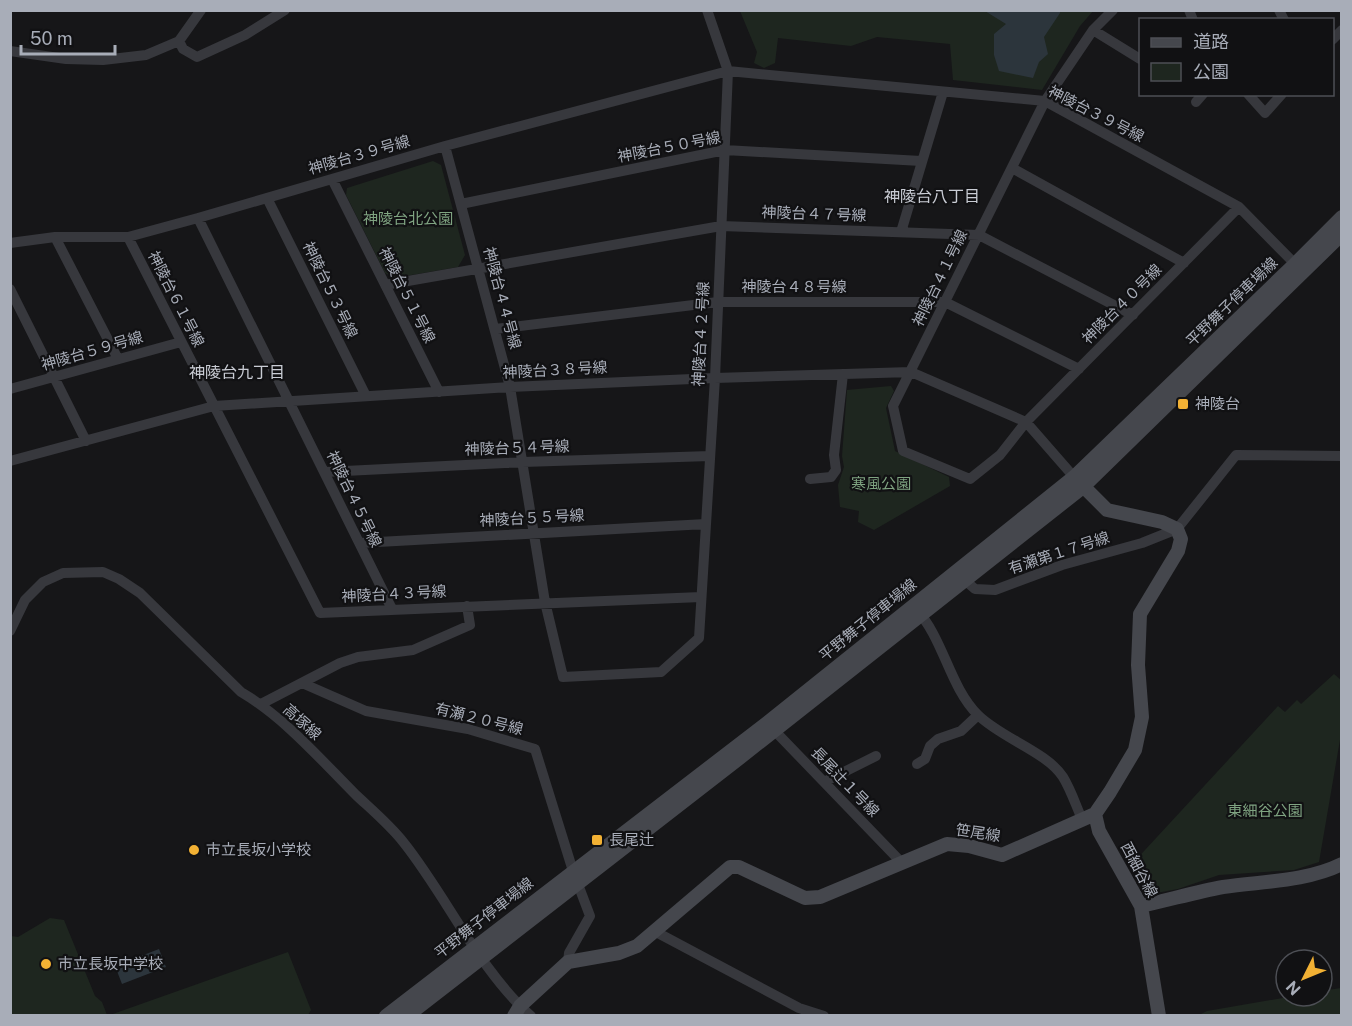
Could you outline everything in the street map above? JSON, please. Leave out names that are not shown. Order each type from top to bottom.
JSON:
[{"type":"street","points":[[10,51],[66,59],[104,60],[146,54],[178,41],[201,10]]},
{"type":"street","points":[[178,41],[183,49],[197,57],[245,35],[285,10]]},
{"type":"street","points":[[707,10],[728,71]]},
{"type":"street","name":"神陵台４１号線","points":[[1026,422],[1000,455],[970,479],[903,451],[893,406],[1045,101],[1093,30],[1113,10]]},
{"type":"street","points":[[1093,30],[1139,58]]},
{"type":"street","name":"神陵台３９号線","points":[[10,243],[55,237],[128,237],[445,146],[728,71],[1045,101],[1239,207],[1299,268]]},
{"type":"street","name":"神陵台４２号線","points":[[545,602],[563,677],[661,672],[699,638],[718,302],[728,71]]},
{"type":"street","points":[[901,232],[943,92]]},
{"type":"street","points":[[1250,96],[1265,113],[1280,96]]},
{"type":"street","name":"神陵台４４号線","points":[[445,146],[510,387],[545,602]]},
{"type":"street","name":"神陵台５０号線","points":[[461,204],[725,150],[921,161]]},
{"type":"street","points":[[1012,168],[1184,263]]},
{"type":"street","name":"神陵台５１号線","points":[[332,179],[439,392]]},
{"type":"street","name":"神陵台５３号線","points":[[267,198],[366,396]]},
{"type":"street","name":"神陵台４０号線","points":[[1026,422],[1239,207]]},
{"type":"street","name":"平野舞子停車場線","points":[[1299,268],[1341,217]]},
{"type":"street","points":[[198,218],[290,401]]},
{"type":"street","name":"神陵台４７号線","points":[[385,285],[721,226],[979,235],[1133,315]]},
{"type":"street","name":"平野舞子停車場線","points":[[386,1016],[478,952],[770,726],[1079,482],[1299,268],[1341,234]]},
{"type":"street","points":[[55,237],[118,359]]},
{"type":"street","name":"神陵台６１号線","points":[[128,237],[214,406]]},
{"type":"street","points":[[10,289],[86,441]]},
{"type":"street","name":"神陵台４８号線","points":[[495,329],[718,302],[945,302],[1079,369]]},
{"type":"street","name":"神陵台５９号線","points":[[10,389],[181,342]]},
{"type":"street","name":"神陵台３８号線","points":[[10,461],[214,406],[510,387],[910,372],[1026,422],[1079,482]]},
{"type":"street","points":[[810,480],[831,477],[836,470],[834,455],[843,374]]},
{"type":"street","name":"神陵台４５号線","points":[[290,401],[392,609]]},
{"type":"street","name":"神陵台４３号線","points":[[214,406],[320,613],[701,597]]},
{"type":"street","points":[[1177,529],[1236,455],[1341,456]]},
{"type":"street","name":"神陵台５４号線","points":[[325,472],[710,456]]},
{"type":"street","points":[[918,610],[978,715],[996,730],[1052,765],[1064,777],[1088,817],[1135,750],[1142,717],[1138,665],[1140,614],[1178,551],[1181,539],[1177,529],[1162,522],[1107,510],[1079,482]]},
{"type":"street","name":"神陵台５５号線","points":[[360,543],[706,525]]},
{"type":"street","name":"有瀬第１７号線","points":[[960,577],[975,589],[994,590],[1062,565],[1142,543],[1177,529]]},
{"type":"street","name":"高塚線","points":[[10,631],[25,600],[43,582],[63,573],[104,572],[140,593],[241,692],[261,704],[314,752],[404,842],[517,1011],[531,1016]]},
{"type":"street","points":[[261,704],[340,663],[358,657],[413,650],[470,625],[467,606]]},
{"type":"street","name":"有瀬２０号線","points":[[302,683],[366,711],[468,729],[535,749],[590,916],[569,953],[568,962]]},
{"type":"street","points":[[917,764],[925,759],[930,746],[961,730],[978,715]]},
{"type":"street","name":"長尾辻１号線","points":[[770,726],[902,863]]},
{"type":"street","points":[[824,782],[876,756]]},
{"type":"street","name":"笹尾線","points":[[568,962],[619,953],[637,946],[730,867],[739,867],[805,898],[820,897],[947,844],[969,846],[1002,855],[1088,817]]},
{"type":"street","name":"西細谷線","points":[[1088,817],[1099,831],[1142,906],[1159,1016]]},
{"type":"street","points":[[1142,906],[1221,888],[1297,879],[1332,869],[1341,864]]},
{"type":"street","points":[[656,932],[799,1008],[824,1016]]},
{"type":"street","name":"平野舞子停車場線","points":[[407,1016],[478,952]]},
{"type":"street","points":[[517,1011],[568,962]]},
{"type":"green space","points":[[740,11],[1093,11],[1080,26],[1042,90],[953,80],[950,44],[877,37],[851,46],[778,38],[775,63],[764,68],[754,63],[757,52]]},
{"type":"green space","name":"神陵台北公園","points":[[433,161],[441,165],[465,255],[458,267],[394,278],[385,273],[346,195],[347,188]]},
{"type":"green space","name":"寒風公園","points":[[891,386],[894,391],[886,408],[895,451],[949,477],[950,486],[874,530],[858,522],[859,511],[840,507],[838,485],[844,467],[842,456],[847,390]]},
{"type":"green space","name":"東細谷公園","points":[[1334,674],[1341,680],[1341,734],[1319,862],[1294,870],[1219,875],[1178,889],[1151,894],[1133,863],[1278,706],[1285,712],[1297,700],[1301,704]]},
{"type":"green space","name":"市立長坂中学校","points":[[50,918],[64,920],[95,996],[102,1002],[107,1015],[11,1015],[11,936],[18,937]]},
{"type":"green space","points":[[288,952],[311,1010],[308,1015],[110,1015]]},
{"type":"green space","points":[[1341,988],[1341,1015],[1199,1015],[1207,1011],[1274,999],[1274,1008],[1334,1008],[1334,989]]},
{"type":"shaded area","points":[[985,11],[1060,11],[1044,37],[1048,54],[1039,62],[1033,78],[999,71],[994,55],[994,34],[1006,24]]},
{"type":"shaded area","points":[[159,949],[166,967],[122,984],[115,966]]},
{"type":"place","name":"神陵台","points":[[1183,404]]},
{"type":"place","name":"長尾辻","points":[[597,840]]},
{"type":"place","name":"市立長坂小学校","points":[[194,850]]},
{"type":"place","name":"市立長坂中学校","points":[[46,964]]},
{"type":"district","name":"神陵台八丁目","points":[[932,196]]},
{"type":"district","name":"神陵台九丁目","points":[[237,372]]}]
